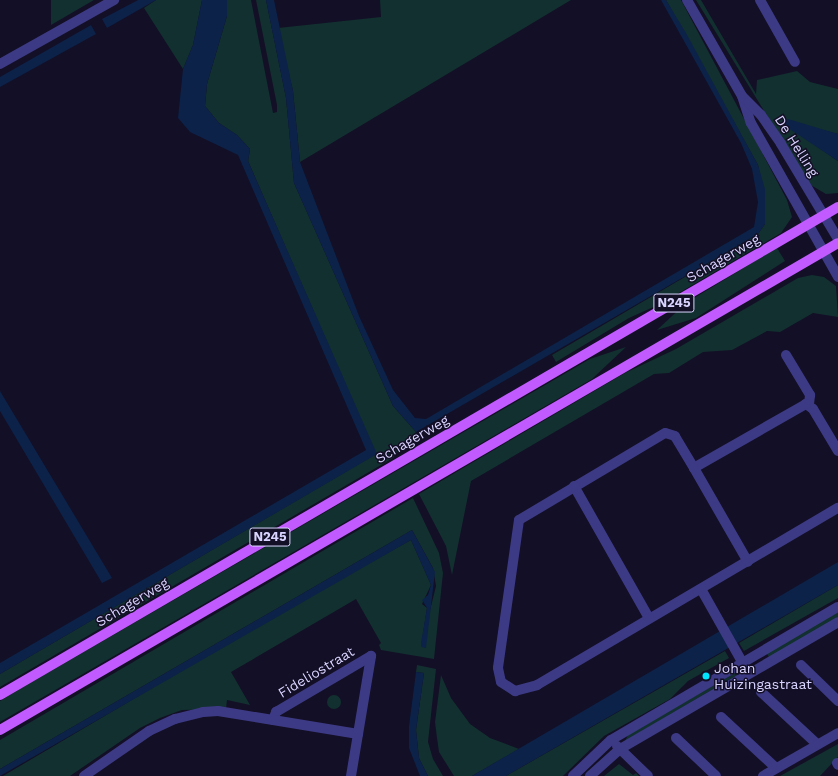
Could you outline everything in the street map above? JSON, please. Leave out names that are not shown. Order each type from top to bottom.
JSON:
[{"type":"main road","name":"Schagerweg","points":[[0,695],[838,207]]},
{"type":"main road","name":"N245","points":[[0,730],[838,243]]},
{"type":"street","points":[[0,64],[114,0]]},
{"type":"street","name":"De Helling","points":[[687,0],[742,96],[769,127],[838,239]]},
{"type":"street","points":[[760,0],[795,62]]},
{"type":"street","name":"De Helling","points":[[742,96],[751,123],[838,277]]},
{"type":"street","points":[[786,355],[810,395],[809,405],[838,451]]},
{"type":"street","points":[[694,468],[803,404],[809,405]]},
{"type":"street","points":[[748,562],[675,436],[665,434],[574,486],[519,520],[498,668],[501,682],[511,691],[529,688],[748,562],[838,508]]},
{"type":"street","points":[[574,486],[649,618]]},
{"type":"street","points":[[701,589],[749,674]]},
{"type":"street","points":[[573,776],[611,740],[838,607]]},
{"type":"street","points":[[590,776],[620,749],[838,622]]},
{"type":"street","name":"Fideliostraat","points":[[273,720],[276,712],[371,656],[351,776]]},
{"type":"street","points":[[801,665],[838,701]]},
{"type":"street","points":[[761,692],[817,744]]},
{"type":"street","name":"Fideliostraat","points":[[84,776],[149,731],[185,715],[214,711],[358,734]]},
{"type":"street","points":[[721,718],[776,768]]},
{"type":"street","points":[[763,776],[838,733]]},
{"type":"street","points":[[676,738],[716,776]]},
{"type":"street","points":[[611,740],[648,776]]},
{"type":"green space","points":[[51,0],[94,0],[51,25]]},
{"type":"green space","points":[[156,0],[202,0],[193,45],[183,69],[144,8]]},
{"type":"green space","points":[[227,0],[251,0],[273,113],[277,112],[277,105],[256,0],[266,0],[286,98],[294,183],[393,406],[416,432],[393,458],[0,687],[0,674],[376,454],[248,161],[250,149],[237,135],[219,123],[205,106],[207,84],[227,16]]},
{"type":"green space","points":[[380,0],[571,0],[300,162],[293,91],[278,28],[381,17]]},
{"type":"green space","points":[[666,0],[681,0],[787,200],[792,217],[781,233],[660,304],[629,318],[556,362],[552,355],[758,234],[765,224],[765,200],[758,165]]},
{"type":"green space","points":[[696,0],[701,0],[756,94],[757,80],[797,71],[810,82],[838,89],[838,134],[792,122],[786,125],[838,161],[838,193],[826,194],[809,184]]},
{"type":"green space","points":[[777,248],[785,261],[696,318],[657,330],[686,303]]},
{"type":"green space","points":[[812,275],[824,277],[836,286],[838,317],[813,313],[780,332],[767,331],[732,350],[703,352],[669,373],[654,374],[471,481],[452,575],[446,546],[419,494],[625,373],[676,349],[798,278]]},
{"type":"green space","points":[[626,347],[592,379],[0,722],[0,701],[590,359]]},
{"type":"green space","points":[[413,498],[439,553],[443,573],[434,659],[381,650],[379,645],[381,643],[356,599],[231,672],[250,705],[227,700],[226,709],[182,710],[160,718],[140,728],[70,776],[3,776],[284,610],[411,540],[431,585],[422,604],[427,608],[421,647],[436,586],[433,568],[412,530],[0,769],[0,740]]},
{"type":"green space","points":[[838,585],[838,598],[744,651],[739,643]]},
{"type":"green space","points":[[838,612],[838,620],[770,659],[766,652]]},
{"type":"green space","points":[[725,651],[729,658],[688,681],[670,699],[604,736],[563,776],[506,776]]},
{"type":"green space","points":[[417,665],[436,669],[428,742],[433,759],[443,776],[428,776],[419,758],[416,730],[424,673],[416,672]]},
{"type":"green space","points":[[735,673],[737,675],[625,741],[628,735]]},
{"type":"green space","points":[[441,675],[451,698],[470,724],[490,738],[519,749],[472,776],[454,776],[439,752],[437,738],[435,722]]},
{"type":"green space","points":[[331,695],[337,695],[341,699],[341,705],[337,709],[331,709],[327,705],[327,699]]},
{"type":"green space","points":[[838,744],[838,757],[820,776],[780,776]]},
{"type":"green space","points":[[619,764],[633,775],[636,773],[639,776],[604,776]]},
{"type":"water","points":[[138,0],[156,0],[107,28],[102,19]]},
{"type":"water","points":[[202,0],[227,0],[227,16],[207,84],[205,106],[219,123],[237,135],[250,149],[248,161],[377,454],[0,674],[0,663],[366,450],[238,155],[190,132],[178,118],[183,69],[193,45]]},
{"type":"water","points":[[266,0],[274,0],[293,91],[300,162],[359,316],[393,390],[415,418],[426,419],[754,227],[758,202],[752,169],[741,143],[661,0],[666,0],[686,33],[758,165],[765,189],[765,224],[758,234],[416,432],[393,406],[294,183],[286,98]]},
{"type":"water","points":[[91,25],[96,34],[0,87],[0,77]]},
{"type":"water","points":[[788,119],[838,134],[838,161],[785,126],[782,122]]},
{"type":"water","points":[[0,391],[112,578],[102,583],[0,411]]},
{"type":"water","points":[[412,530],[435,572],[426,648],[421,647],[427,608],[422,600],[428,595],[431,585],[411,540],[0,776],[0,769]]},
{"type":"water","points":[[838,562],[838,585],[506,776],[472,776]]},
{"type":"water","points":[[416,672],[424,673],[416,730],[419,758],[428,776],[420,776],[409,748],[409,726]]},
{"type":"place","name":"Johan Huizingastraat","points":[[706,676]]}]
